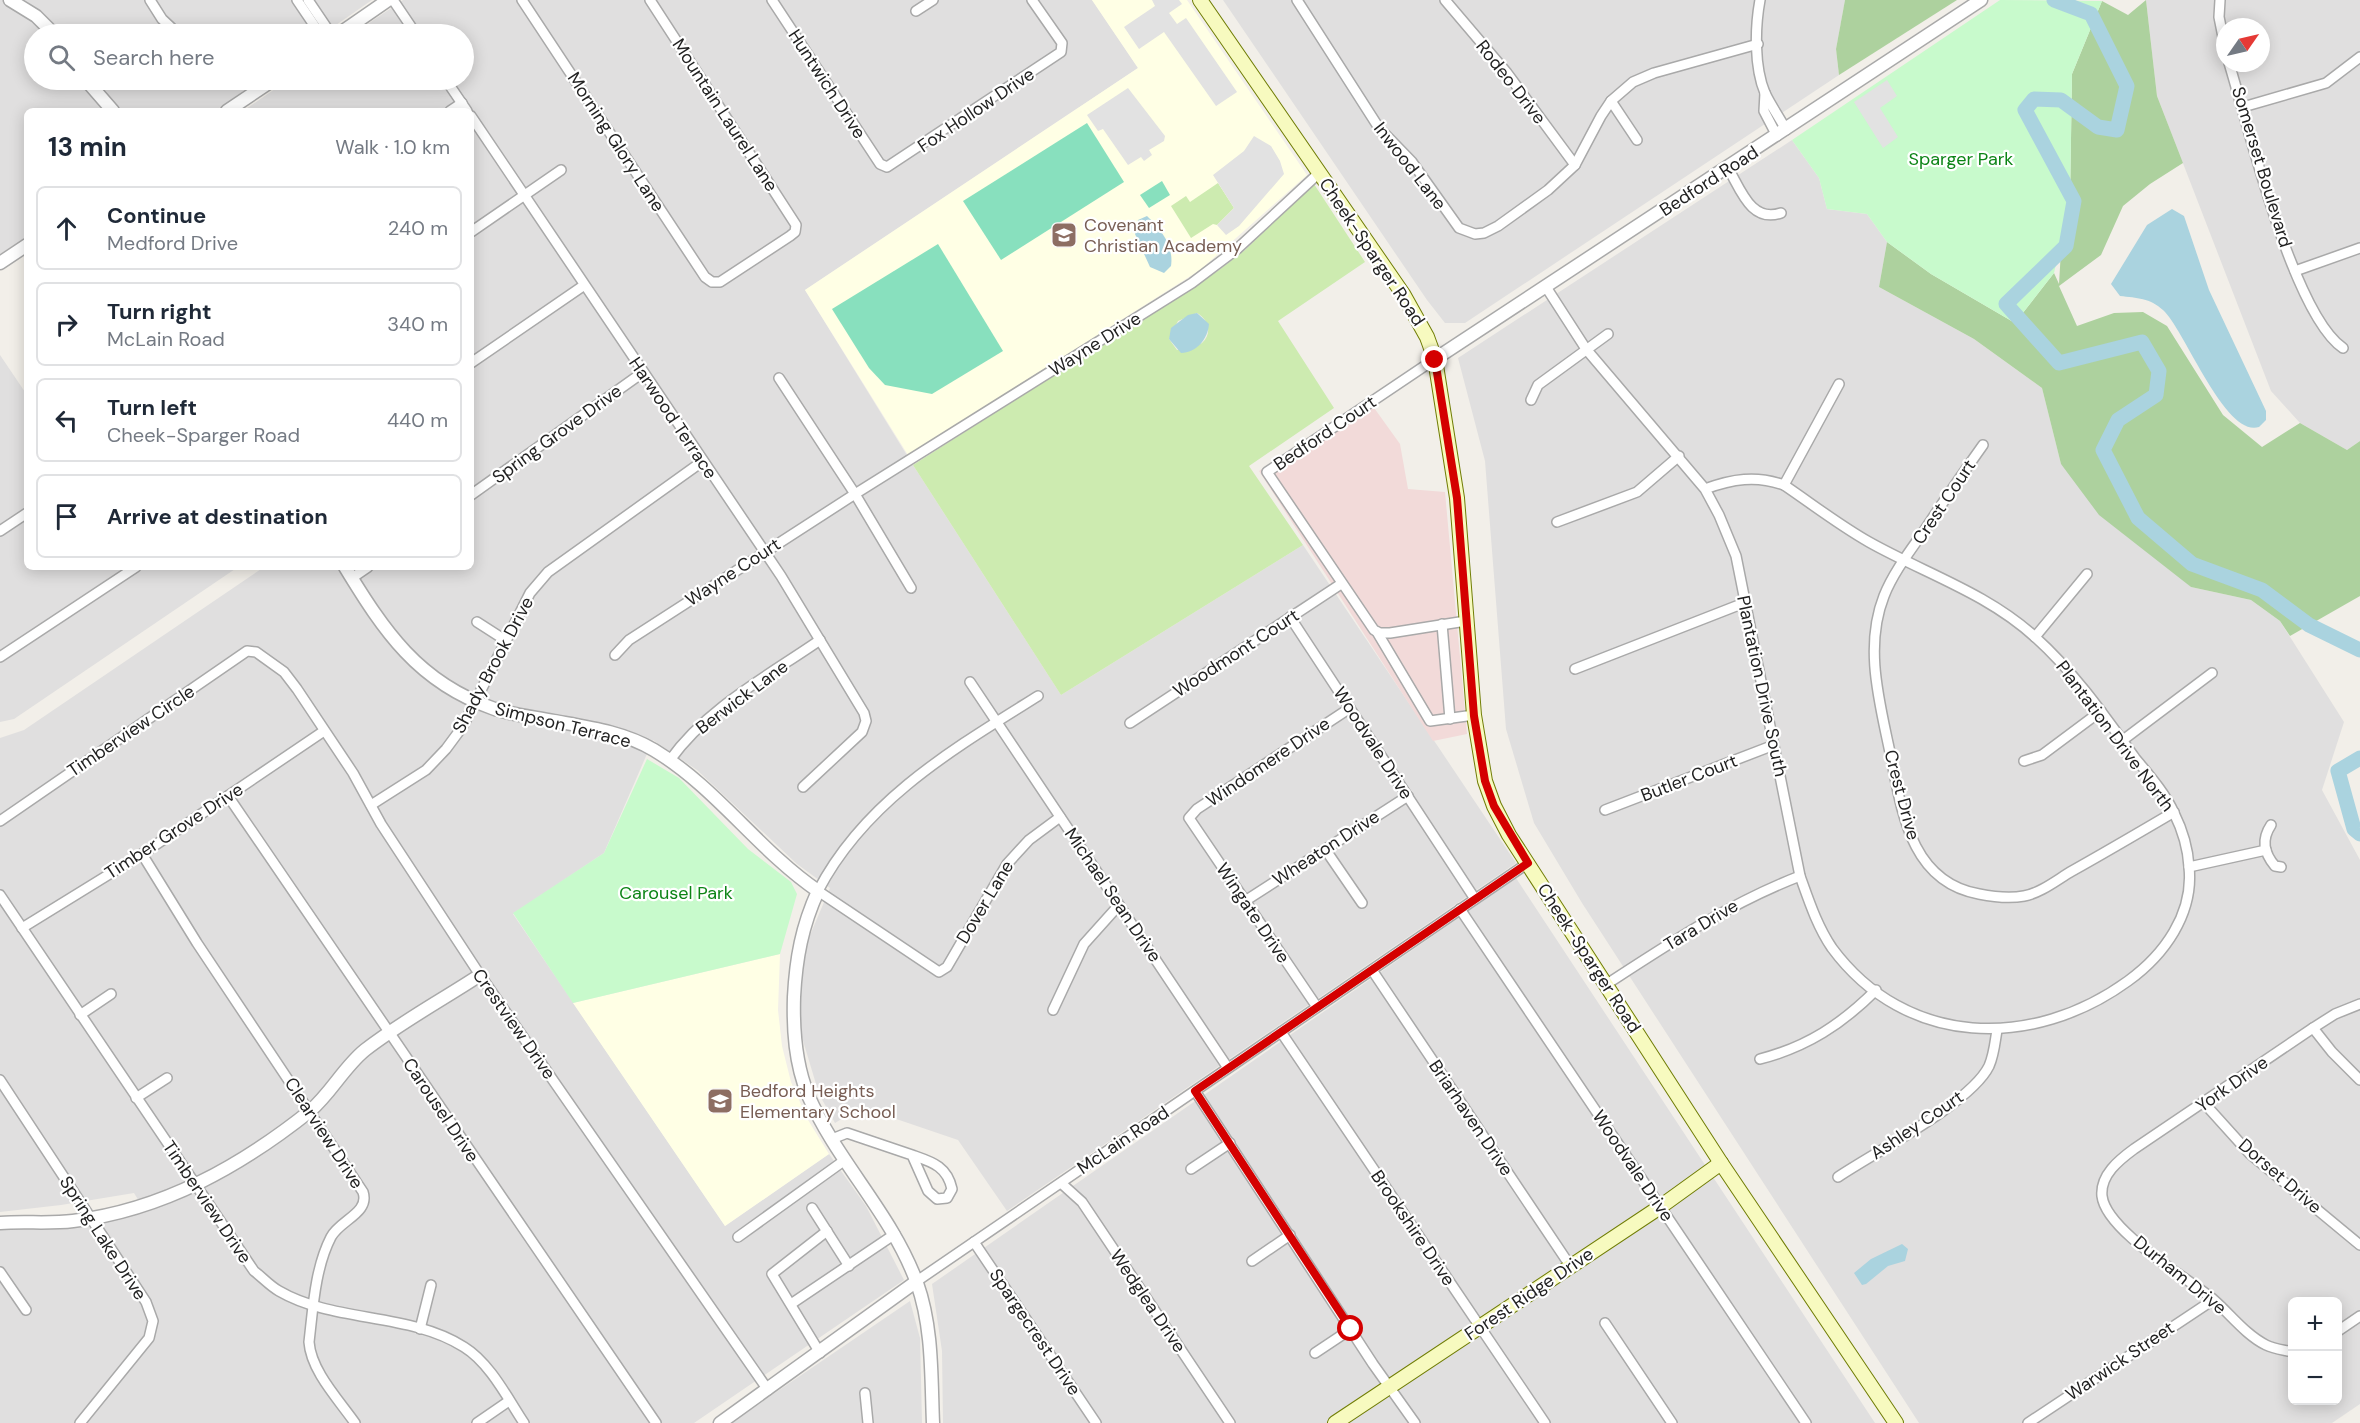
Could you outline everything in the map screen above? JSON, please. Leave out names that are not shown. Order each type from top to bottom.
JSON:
[{"type":"main road","name":"Cheek-Sparger Road","points":[[1202,1],[1403,294],[1427,337],[1435,360],[1457,498],[1474,716],[1485,781],[1494,806],[1528,863],[1721,1163],[1896,1423]]},
{"type":"main road","name":"Forest Ridge Drive","points":[[1335,1423],[1571,1267],[1721,1163]]},
{"type":"street","points":[[150,0],[167,24]]},
{"type":"street","points":[[297,0],[313,24]]},
{"type":"street","points":[[308,0],[324,24]]},
{"type":"street","points":[[354,24],[391,0],[409,24]]},
{"type":"street","name":"Morning Glory Lane","points":[[522,0],[705,277],[712,282],[720,282],[795,232]]},
{"type":"street","name":"Mountain Laurel Lane","points":[[650,0],[796,225],[795,232]]},
{"type":"street","name":"Huntwich Drive","points":[[772,0],[884,166]]},
{"type":"street","points":[[916,11],[933,0]]},
{"type":"street","name":"Fox Hollow Drive","points":[[884,166],[896,164],[1058,56],[1063,47],[1032,0]]},
{"type":"street","name":"Inwood Lane","points":[[1297,0],[1379,128],[1412,162],[1448,213],[1465,232],[1484,233],[1498,226],[1548,190],[1575,165],[1611,101],[1642,77],[1758,44]]},
{"type":"street","name":"Rodeo Drive","points":[[1445,0],[1507,73],[1575,165]]},
{"type":"street","points":[[1760,0],[1758,44],[1765,93],[1782,133]]},
{"type":"street","name":"Bedford Road","points":[[1435,360],[1982,0]]},
{"type":"street","points":[[2219,18],[2220,0]]},
{"type":"street","points":[[19,2],[43,24]]},
{"type":"street","points":[[2243,107],[2326,83],[2360,57]]},
{"type":"street","name":"Somerset Boulevard","points":[[2232,72],[2282,238],[2295,271],[2322,326],[2343,348]]},
{"type":"street","points":[[91,90],[99,108]]},
{"type":"street","points":[[94,90],[110,108]]},
{"type":"street","points":[[231,108],[258,90]]},
{"type":"street","points":[[453,90],[465,107]]},
{"type":"street","points":[[1611,101],[1637,140]]},
{"type":"street","name":"Harwood Terrace","points":[[474,121],[583,286],[764,552],[864,713],[865,726],[848,747],[803,788]]},
{"type":"street","points":[[1728,168],[1748,202],[1758,213],[1769,217],[1781,213]]},
{"type":"street","points":[[474,230],[561,170]]},
{"type":"street","name":"Wayne Drive","points":[[855,494],[1192,283],[1237,249],[1319,173]]},
{"type":"street","points":[[0,263],[24,247]]},
{"type":"street","points":[[2295,271],[2360,248]]},
{"type":"street","points":[[474,361],[583,286]]},
{"type":"street","name":"Plantation Drive South","points":[[1546,286],[1586,350],[1679,456],[1705,489],[1719,514],[1736,556],[1800,876],[1813,913],[1833,949],[1857,975],[1876,990],[1923,1016],[1953,1026],[1997,1030]]},
{"type":"street","points":[[1531,400],[1538,385],[1608,334]]},
{"type":"street","name":"Bedford Court","points":[[1341,584],[1267,472],[1435,360]]},
{"type":"street","name":"Spring Grove Drive","points":[[474,493],[642,373]]},
{"type":"street","points":[[779,378],[855,494],[911,588]]},
{"type":"street","points":[[1784,485],[1839,384]]},
{"type":"street","name":"Crest Court","points":[[1905,558],[1983,445]]},
{"type":"street","points":[[1557,522],[1637,492],[1679,456]]},
{"type":"street","name":"Shady Brook Drive","points":[[370,805],[426,770],[446,749],[476,701],[530,593],[548,572],[703,461]]},
{"type":"street","name":"Plantation Drive North","points":[[1705,489],[1744,478],[1773,481],[1784,485],[1869,542],[1905,558],[2022,625],[2072,674],[2174,812],[2184,837],[2189,867],[2189,890],[2179,922],[2165,947],[2147,968],[2098,1001],[2063,1017],[2040,1024],[1997,1030]]},
{"type":"street","name":"Wayne Court","points":[[615,655],[629,640],[855,494]]},
{"type":"street","points":[[0,531],[24,515]]},
{"type":"street","name":"Crest Drive","points":[[1905,558],[1884,596],[1873,651],[1879,702],[1908,831],[1917,851],[1930,868],[1948,884],[1968,892],[1991,896],[2026,896],[2174,812]]},
{"type":"street","points":[[0,657],[131,570]]},
{"type":"street","name":"Simpson Terrace","points":[[349,572],[386,630],[410,659],[437,682],[493,709],[622,736],[651,748],[700,782],[764,847],[818,891],[934,970],[944,970]]},
{"type":"street","points":[[2035,637],[2087,574]]},
{"type":"street","points":[[1341,584],[1377,632],[1430,721],[1474,716]]},
{"type":"street","name":"Woodmont Court","points":[[1130,723],[1341,584]]},
{"type":"street","points":[[1575,669],[1744,603]]},
{"type":"street","name":"Woodvale Drive","points":[[1290,617],[1476,899]]},
{"type":"street","points":[[1377,632],[1390,633],[1466,621]]},
{"type":"street","points":[[477,622],[505,640]]},
{"type":"street","points":[[1442,624],[1450,718]]},
{"type":"street","name":"Berwick Lane","points":[[670,760],[710,717],[820,640]]},
{"type":"street","name":"Timberview Circle","points":[[0,820],[247,651],[264,657]]},
{"type":"street","name":"Crestview Drive","points":[[264,657],[285,672],[353,773],[370,805],[480,975],[768,1390]]},
{"type":"street","points":[[2122,740],[2212,673]]},
{"type":"street","name":"Michael Sean Drive","points":[[970,682],[1228,1068]]},
{"type":"street","points":[[933,1423],[930,1346],[924,1306],[917,1281],[895,1234],[844,1160],[807,1093],[794,1039],[796,964],[802,932],[818,891],[846,846],[885,804],[944,755],[1038,696]]},
{"type":"street","name":"Windomere Drive","points":[[1190,818],[1197,809],[1350,708]]},
{"type":"street","points":[[2024,760],[2042,755],[2101,711]]},
{"type":"street","name":"Timber Grove Drive","points":[[22,928],[142,854],[324,731]]},
{"type":"street","name":"Butler Court","points":[[1605,810],[1774,745]]},
{"type":"street","name":"Carousel Drive","points":[[228,796],[656,1423]]},
{"type":"street","name":"Wheaton Drive","points":[[1245,901],[1408,796]]},
{"type":"street","name":"Dover Lane","points":[[944,970],[1007,864],[1029,840],[1060,817]]},
{"type":"street","name":"Wingate Drive","points":[[1190,818],[1317,1007]]},
{"type":"street","points":[[2271,825],[2264,839],[2266,850],[2275,866],[2281,867]]},
{"type":"street","points":[[1325,849],[1362,903]]},
{"type":"street","points":[[2189,867],[2266,850]]},
{"type":"street","name":"Clearview Drive","points":[[142,854],[197,943],[310,1110],[365,1199],[363,1208],[345,1220],[332,1235],[320,1273],[309,1352],[355,1423]]},
{"type":"street","name":"McLain Road","points":[[720,1423],[917,1281],[1528,863]]},
{"type":"street","name":"Tara Drive","points":[[1607,984],[1707,919],[1748,897],[1800,876]]},
{"type":"street","name":"Timberview Drive","points":[[0,895],[254,1270],[278,1290],[314,1305],[420,1329],[465,1347],[483,1365],[524,1423]]},
{"type":"street","points":[[1053,1010],[1084,944],[1119,905]]},
{"type":"street","name":"Woodvale Drive","points":[[1460,909],[1806,1423]]},
{"type":"street","name":"Briarhaven Drive","points":[[1372,969],[1571,1267]]},
{"type":"street","points":[[0,1223],[91,1218],[166,1199],[217,1175],[310,1110],[333,1088],[362,1052],[480,975]]},
{"type":"street","points":[[1760,1059],[1784,1053],[1816,1038],[1850,1015],[1876,990]]},
{"type":"street","points":[[80,1015],[111,994]]},
{"type":"street","name":"York Drive","points":[[2109,1172],[2134,1149],[2313,1028],[2335,1014],[2360,1004]]},
{"type":"street","points":[[2313,1028],[2332,1052],[2360,1080]]},
{"type":"street","name":"Ashley Court","points":[[1838,1177],[1956,1101],[1978,1082],[1992,1059],[1997,1030]]},
{"type":"street","name":"Brookshire Drive","points":[[1281,1032],[1545,1423]]},
{"type":"street","points":[[136,1098],[167,1078]]},
{"type":"street","name":"Spring Lake Drive","points":[[0,1080],[146,1302],[153,1321],[149,1338],[80,1423]]},
{"type":"street","points":[[1195,1091],[1415,1423]]},
{"type":"street","name":"Dorset Drive","points":[[2205,1103],[2250,1154],[2360,1245]]},
{"type":"street","points":[[832,1139],[847,1133],[939,1164],[950,1179],[952,1189],[947,1198],[937,1199],[928,1191],[912,1155]]},
{"type":"street","points":[[1191,1169],[1230,1143]]},
{"type":"street","points":[[738,1237],[844,1160]]},
{"type":"street","name":"Durham Drive","points":[[2109,1172],[2104,1180],[2102,1195],[2110,1214],[2137,1243],[2213,1300],[2266,1346],[2288,1351]]},
{"type":"street","name":"Wedglea Drive","points":[[1061,1183],[1082,1202],[1230,1423]]},
{"type":"street","points":[[812,1208],[849,1266]]},
{"type":"street","points":[[820,1353],[792,1304],[774,1279],[773,1271],[827,1231]]},
{"type":"street","points":[[792,1304],[895,1234]]},
{"type":"street","points":[[1252,1261],[1290,1235]]},
{"type":"street","name":"Spargecrest Drive","points":[[974,1242],[1096,1423]]},
{"type":"street","points":[[0,1272],[26,1310]]},
{"type":"street","points":[[420,1329],[431,1285]]},
{"type":"street","name":"Warwick Street","points":[[2028,1423],[2213,1300]]},
{"type":"street","points":[[2342,1328],[2360,1316]]},
{"type":"street","points":[[1605,1323],[1672,1423]]},
{"type":"street","points":[[1315,1353],[1351,1329]]},
{"type":"street","points":[[865,1393],[868,1423]]},
{"type":"street","points":[[477,1423],[509,1401]]},
{"type":"shaded area","points":[[0,0],[372,0],[337,24],[24,24],[24,90],[245,90],[219,108],[24,108],[24,239],[0,254]]},
{"type":"shaded area","points":[[403,0],[1092,0],[1138,68],[805,290],[913,465],[1061,695],[1303,545],[1516,863],[1007,1211],[958,1140],[861,1107],[835,1123],[819,1094],[798,1024],[805,947],[830,888],[797,864],[697,770],[653,740],[604,853],[513,914],[725,1226],[829,1154],[866,1206],[904,1280],[694,1423],[0,1423],[0,1229],[49,1227],[145,1211],[134,1193],[0,1212],[0,738],[24,730],[260,570],[474,570],[474,108],[247,108],[273,90],[474,90],[474,24],[368,24]]},
{"type":"shaded area","name":"Covenant Christian Academy","points":[[1092,0],[1187,0],[1307,175],[1200,270],[908,455],[805,290],[1138,68]]},
{"type":"shaded area","points":[[1152,0],[1179,0],[1182,4],[1169,13],[1177,24],[1186,18],[1237,92],[1216,106],[1164,32],[1139,49],[1124,27],[1155,6]]},
{"type":"shaded area","points":[[1223,0],[1845,0],[1836,49],[1839,75],[1465,323],[1445,323],[1427,300]]},
{"type":"shaded area","points":[[2146,0],[2360,0],[2360,441],[2347,450],[2300,423],[2271,391],[2157,96]]},
{"type":"shaded area","points":[[1887,80],[1897,96],[1880,108],[1898,137],[1883,148],[1854,102]]},
{"type":"shaded area","points":[[1128,88],[1165,136],[1164,141],[1149,150],[1152,155],[1144,161],[1141,157],[1128,165],[1103,129],[1098,131],[1087,115]]},
{"type":"shaded area","points":[[1254,136],[1271,146],[1280,161],[1284,174],[1239,226],[1226,235],[1217,225],[1234,208],[1213,175],[1244,151]]},
{"type":"shaded area","points":[[1792,140],[1819,178],[1827,209],[1867,214],[1887,242],[1879,287],[1974,339],[2042,388],[2061,464],[2191,587],[2251,600],[2280,621],[2344,722],[2322,790],[2360,860],[2360,1404],[2332,1423],[1919,1423],[1582,903],[1534,823],[1506,729],[1485,461],[1458,358]]},
{"type":"shaded area","points":[[0,355],[24,391],[24,570],[234,570],[14,719],[0,722]]},
{"type":"shaded area","points":[[1367,398],[1400,444],[1408,489],[1445,492],[1467,734],[1433,741],[1259,471]]},
{"type":"shaded area","points":[[1516,878],[1875,1423],[943,1423],[942,1351],[932,1284]]},
{"type":"shaded area","name":"Bedford Heights Elementary School","points":[[780,954],[778,1010],[782,1046],[791,1082],[808,1120],[829,1154],[725,1226],[573,1003]]},
{"type":"shaded area","points":[[910,1301],[920,1338],[922,1423],[731,1423]]},
{"type":"green space","points":[[1845,0],[1957,0],[1839,75],[1836,49]]},
{"type":"green space","name":"Sparger Park","points":[[2000,0],[2102,1],[2072,74],[2070,203],[2054,273],[2015,323],[1931,274],[1887,242],[1867,214],[1827,209],[1819,178],[1792,140]]},
{"type":"green space","points":[[2146,0],[2157,96],[2183,163],[2150,184],[2123,206],[2101,255],[2059,286],[2077,326],[2114,313],[2143,312],[2167,326],[2223,415],[2262,447],[2300,423],[2347,450],[2360,441],[2360,596],[2290,636],[2280,621],[2251,600],[2191,587],[2099,515],[2061,464],[2042,388],[1974,339],[1879,287],[1887,242],[1931,274],[2015,323],[2054,273],[2059,284],[2062,234],[2070,203],[2072,74],[2102,1],[2128,15]]},
{"type":"green space","points":[[1087,123],[1124,182],[1001,260],[963,201]]},
{"type":"green space","points":[[1162,181],[1170,195],[1149,208],[1140,195]]},
{"type":"green space","points":[[1218,183],[1234,208],[1217,225],[1213,224],[1191,238],[1171,206],[1186,196],[1190,202]]},
{"type":"green space","points":[[1314,184],[1365,262],[1278,321],[1334,408],[1249,466],[1303,545],[1061,695],[913,465],[1219,270],[1245,250]],"holes":[[[1197,313],[1208,326],[1205,339],[1197,346],[1177,350],[1169,339],[1178,321]]]},
{"type":"green space","points":[[938,244],[1003,351],[932,394],[885,385],[869,368],[832,309]]},
{"type":"green space","name":"Carousel Park","points":[[647,759],[679,778],[748,849],[791,882],[797,894],[780,954],[573,1003],[513,913],[604,853]]},
{"type":"water","points":[[2172,209],[2184,216],[2209,290],[2266,411],[2266,420],[2259,427],[2246,426],[2233,416],[2219,400],[2172,321],[2163,310],[2148,301],[2120,296],[2111,284],[2147,225]]},
{"type":"water","points":[[1147,216],[1162,232],[1168,245],[1171,266],[1164,273],[1150,267],[1135,234],[1138,220]]},
{"type":"water","points":[[1197,313],[1209,324],[1204,340],[1192,351],[1181,353],[1169,339],[1171,328],[1188,315]]},
{"type":"water","points":[[1902,1244],[1908,1249],[1905,1261],[1888,1266],[1862,1285],[1854,1273],[1871,1259]]},
{"type":"waterway","points":[[2054,0],[2091,14],[2127,86],[2117,130],[2098,127],[2061,100],[2034,99],[2025,110],[2074,201],[2066,246],[2006,304],[2059,363],[2142,342],[2159,371],[2156,395],[2118,420],[2103,450],[2138,518],[2192,564],[2262,590],[2309,625],[2360,650]]},
{"type":"waterway","points":[[2360,758],[2338,771],[2354,829],[2360,834]]},
{"type":"place","name":"Covenant Christian Academy","points":[[1064,235]]},
{"type":"place","name":"Bedford Heights Elementary School","points":[[720,1101]]},
{"type":"route","points":[[1351,1329],[1195,1091],[1528,863],[1509,835],[1494,806],[1485,781],[1474,716],[1457,498],[1435,360]]}]
